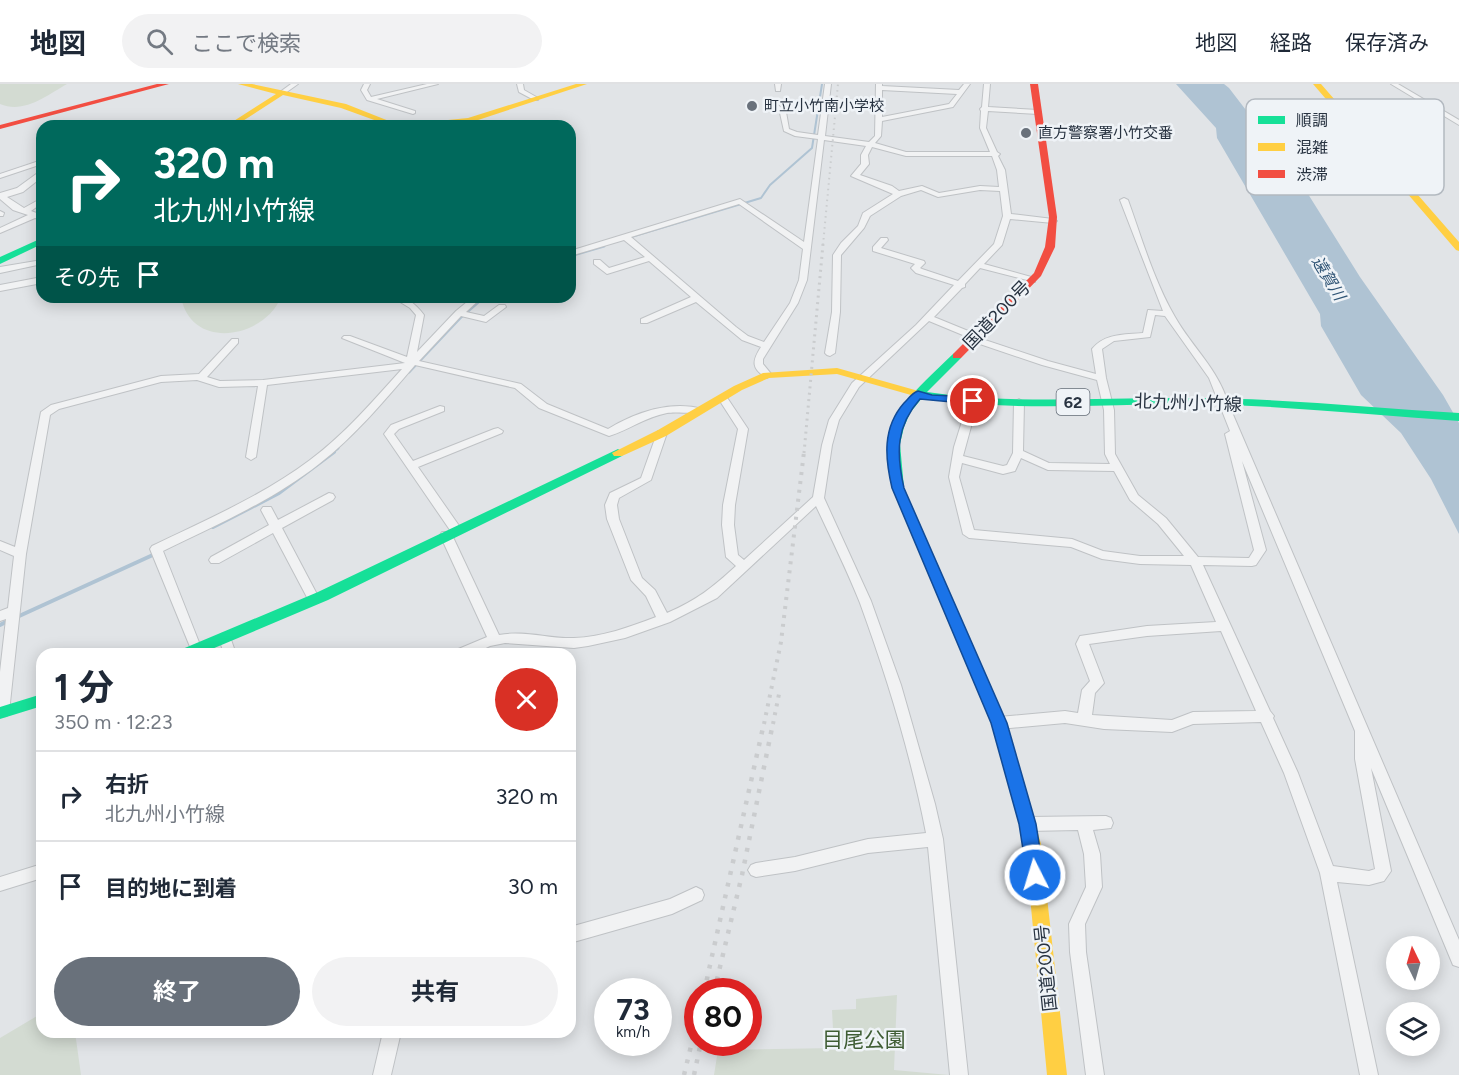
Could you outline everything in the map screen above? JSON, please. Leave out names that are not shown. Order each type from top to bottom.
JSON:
[{"type":"main road","points":[[0,127],[165,84]]},
{"type":"main road","points":[[242,84],[343,106],[380,120]]},
{"type":"main road","points":[[470,120],[583,84]]},
{"type":"main road","name":"国道200号","points":[[1034,84],[1053,221],[1053,239],[1047,258],[1032,280],[903,411],[893,434],[894,471],[898,488],[999,723],[1028,824],[1033,844],[1057,1075]]},
{"type":"main road","points":[[1317,84],[1330,99]]},
{"type":"main road","points":[[239,120],[282,93]]},
{"type":"main road","points":[[1413,195],[1459,248]]},
{"type":"main road","points":[[0,261],[36,244]]},
{"type":"main road","name":"北九州小竹線","points":[[767,375],[825,370],[861,377],[932,398],[973,401],[1106,401],[1459,417]]},
{"type":"main road","points":[[200,648],[314,600],[451,532],[662,433],[767,375]]},
{"type":"main road","points":[[1,712],[36,702]]},
{"type":"street","points":[[282,93],[295,84]]},
{"type":"street","points":[[367,84],[364,90],[369,99],[413,112]]},
{"type":"street","points":[[369,99],[435,84]]},
{"type":"street","points":[[519,84],[521,90],[536,99]]},
{"type":"street","points":[[767,375],[758,359],[800,290],[828,84]]},
{"type":"street","points":[[879,120],[951,106],[967,84]]},
{"type":"street","points":[[958,1075],[935,839],[928,804],[894,685],[865,602],[818,498],[827,445],[834,420],[861,377],[929,318],[981,266],[998,245],[1007,216],[996,154],[983,128],[987,84]]},
{"type":"street","points":[[1394,84],[1419,99]]},
{"type":"street","points":[[898,194],[889,188],[855,178],[865,164],[864,154],[878,136],[879,86],[961,92]]},
{"type":"street","points":[[915,87],[915,113]]},
{"type":"street","points":[[776,106],[781,108],[784,127],[789,132],[870,144],[906,154],[996,154]]},
{"type":"street","points":[[983,109],[1038,112]]},
{"type":"street","points":[[1444,114],[1459,123]]},
{"type":"street","points":[[0,176],[36,164]]},
{"type":"street","points":[[1,198],[20,190],[36,178]]},
{"type":"street","points":[[830,353],[836,312],[837,255],[865,222],[866,215],[898,194],[922,188],[938,195],[980,188],[1004,189]]},
{"type":"street","points":[[1,198],[20,210],[36,216]]},
{"type":"street","points":[[1124,200],[1168,314],[1186,344],[1209,368],[1220,388],[1459,959]]},
{"type":"street","points":[[576,252],[740,201],[807,248]]},
{"type":"street","points":[[20,210],[36,203]]},
{"type":"street","points":[[1007,216],[1053,221]]},
{"type":"street","points":[[0,231],[36,218]]},
{"type":"street","points":[[626,237],[745,338],[767,346]]},
{"type":"street","points":[[884,240],[876,249],[921,263],[915,268],[919,271],[962,285]]},
{"type":"street","points":[[597,262],[607,271],[651,258]]},
{"type":"street","points":[[0,270],[36,263]]},
{"type":"street","points":[[981,266],[1032,280]]},
{"type":"street","points":[[0,288],[36,281]]},
{"type":"street","points":[[644,321],[697,298]]},
{"type":"street","points":[[407,303],[420,315],[418,334],[410,354],[410,364]]},
{"type":"street","points":[[189,648],[156,549],[271,492],[307,468],[337,444],[410,364],[471,303]]},
{"type":"street","points":[[459,313],[486,319],[502,307]]},
{"type":"street","points":[[1168,314],[1151,312],[1147,334],[1110,339],[1097,349],[1110,424],[1108,448],[1134,498],[1162,521],[1196,563],[1291,772],[1328,873],[1369,1075]]},
{"type":"street","points":[[929,318],[975,338],[1044,363],[1101,378]]},
{"type":"street","points":[[347,338],[410,364],[518,386],[543,406],[609,433],[630,421],[666,411],[690,407],[699,411]]},
{"type":"street","points":[[201,378],[235,341]]},
{"type":"street","points":[[1,712],[20,554],[45,414],[55,407],[161,379],[201,378],[219,384],[263,383],[410,364]]},
{"type":"street","points":[[251,457],[263,383]]},
{"type":"street","points":[[723,398],[743,429],[728,525],[732,557],[744,566]]},
{"type":"street","points":[[973,401],[954,477],[969,534],[1072,543],[1102,555],[1196,563],[1252,562],[1260,550],[1226,405]]},
{"type":"street","points":[[957,458],[1003,470],[1011,468],[1018,453],[1019,402]]},
{"type":"street","points":[[440,409],[389,431],[451,532],[495,640]]},
{"type":"street","points":[[411,466],[498,431]]},
{"type":"street","points":[[662,433],[646,480],[614,496],[611,505],[613,519],[637,580],[651,593],[663,618]]},
{"type":"street","points":[[1018,453],[1048,466],[1118,468]]},
{"type":"street","points":[[215,560],[277,528],[329,497]]},
{"type":"street","points":[[476,648],[495,640],[599,641],[705,601],[818,498]]},
{"type":"street","points":[[267,510],[314,600]]},
{"type":"street","points":[[0,545],[20,554]]},
{"type":"street","points":[[0,616],[15,610]]},
{"type":"street","points":[[1084,720],[1089,690],[1097,683],[1082,644],[1084,640],[1225,626]]},
{"type":"street","points":[[225,638],[228,648]]},
{"type":"street","points":[[999,723],[1065,717],[1172,726],[1193,718],[1267,716]]},
{"type":"street","points":[[1328,873],[1369,878],[1379,876],[1383,871],[1362,759],[1360,725]]},
{"type":"street","points":[[1084,823],[1092,854],[1094,887],[1077,924],[1077,943],[1095,1075]]},
{"type":"street","points":[[1028,824],[1106,823]]},
{"type":"street","points":[[756,870],[795,864],[868,846],[935,839]]},
{"type":"street","points":[[0,884],[36,873]]},
{"type":"street","points":[[576,933],[672,906],[696,895]]},
{"type":"street","points":[[382,1075],[391,1038]]},
{"type":"green space","points":[[0,84],[67,84],[35,102],[9,107],[0,104]]},
{"type":"green space","points":[[183,303],[277,303],[260,322],[245,330],[228,333],[213,332],[198,326],[187,314]]},
{"type":"green space","name":"目尾公園","points":[[897,995],[894,1070],[949,1075],[714,1075],[717,1056],[762,1056],[762,1049],[834,1048],[832,1010],[856,1009],[856,999]]},
{"type":"green space","points":[[36,1017],[36,1038],[76,1038],[81,1075],[0,1075],[0,1038]]},
{"type":"water","points":[[1176,84],[1224,84],[1246,110],[1246,188],[1217,138],[1216,128]]},
{"type":"water","name":"遠賀川","points":[[1250,195],[1309,195],[1360,277],[1443,395],[1459,423],[1459,534],[1431,479],[1401,433],[1361,395],[1321,326],[1320,314]]},
{"type":"waterway","points":[[628,238],[761,198],[770,185],[812,148],[822,84]]},
{"type":"waterway","points":[[576,254],[604,246]]},
{"type":"waterway","points":[[409,372],[477,303]]},
{"type":"waterway","points":[[332,453],[338,448]]},
{"type":"waterway","points":[[213,527],[279,493],[334,452]]},
{"type":"waterway","points":[[17,617],[155,554]]},
{"type":"waterway","points":[[0,625],[10,620]]},
{"type":"railway","points":[[823,245],[838,84]]},
{"type":"railway","points":[[804,453],[823,244]]},
{"type":"railway","points":[[764,724],[781,642],[804,452]]},
{"type":"railway","points":[[773,724],[780,689]]},
{"type":"railway","points":[[707,978],[764,723]]},
{"type":"railway","points":[[717,978],[742,875],[773,723]]},
{"type":"railway","points":[[684,1075],[689,1056]]},
{"type":"railway","points":[[694,1075],[698,1056]]},
{"type":"traffic: fast","points":[[0,261],[36,244]]},
{"type":"traffic: fast","points":[[957,356],[914,399],[905,413],[898,427],[894,444],[894,464],[898,488],[979,677]]},
{"type":"traffic: fast","points":[[918,394],[986,402],[1224,402],[1459,417]]},
{"type":"traffic: fast","points":[[199,648],[323,596],[618,453]]},
{"type":"traffic: fast","points":[[0,713],[36,702]]},
{"type":"traffic: slow","points":[[242,84],[343,106],[380,120]]},
{"type":"traffic: slow","points":[[469,120],[583,84]]},
{"type":"traffic: slow","points":[[1317,84],[1330,99]]},
{"type":"traffic: slow","points":[[239,120],[282,93]]},
{"type":"traffic: slow","points":[[1413,195],[1459,248]]},
{"type":"traffic: slow","points":[[618,453],[662,433],[738,388],[767,375],[837,371],[918,394]]},
{"type":"traffic: slow","points":[[979,677],[999,723],[1033,844],[1057,1075]]},
{"type":"traffic: jam","points":[[0,127],[165,84]]},
{"type":"traffic: jam","points":[[957,356],[1038,274],[1050,247],[1053,217],[1034,84]]},
{"type":"place","name":"町立小竹南小学校","points":[[752,106]]},
{"type":"place","name":"直方警察署小竹交番","points":[[1026,133]]},
{"type":"route","points":[[973,401],[932,398],[918,394],[903,411],[893,434],[892,463],[898,488],[999,723],[1033,844],[1035,875]]}]
